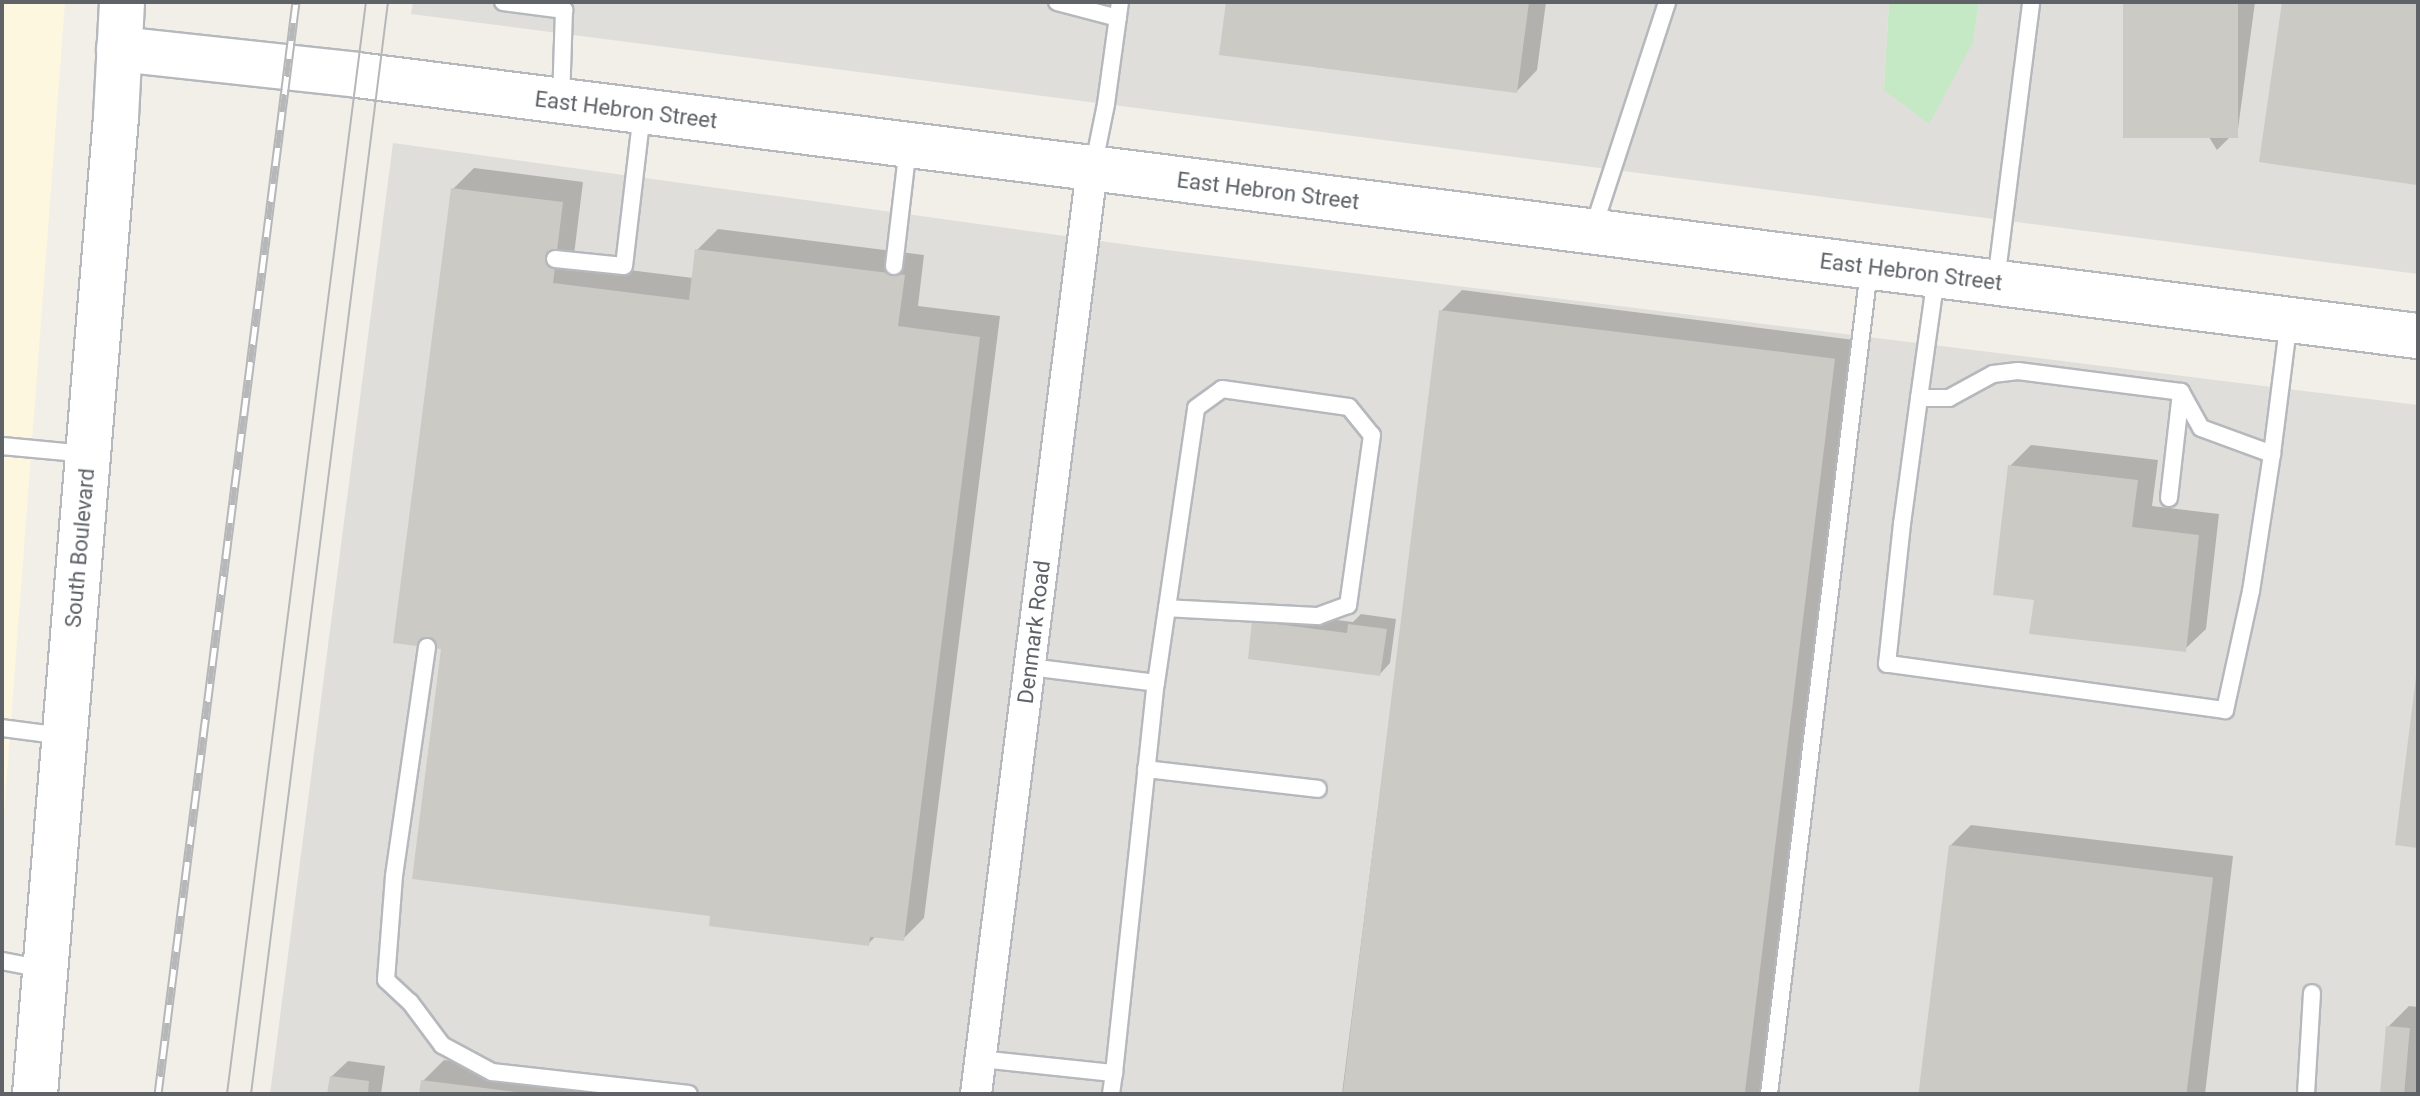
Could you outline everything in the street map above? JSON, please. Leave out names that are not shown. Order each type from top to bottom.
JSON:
[{"type":"street","name":"South Boulevard","points":[[35,1094],[122,2]]},
{"type":"street","name":"East Hebron Street","points":[[119,49],[642,111],[2418,336]]},
{"type":"street","name":"Denmark Road","points":[[976,1094],[1092,169]]},
{"type":"lane","points":[[503,2],[564,10],[561,102]]},
{"type":"lane","points":[[1057,2],[1119,10],[1106,104],[1092,169]]},
{"type":"lane","points":[[1592,232],[1667,2]]},
{"type":"lane","points":[[1996,282],[2031,2]]},
{"type":"lane","points":[[555,259],[624,266],[642,111]]},
{"type":"lane","points":[[894,266],[908,146]]},
{"type":"lane","points":[[1769,1094],[1870,267]]},
{"type":"lane","points":[[1936,275],[1902,524],[1887,664],[2225,710],[2251,591],[2289,319]]},
{"type":"lane","points":[[1919,398],[1949,398],[1993,374],[2018,371],[2181,392]]},
{"type":"lane","points":[[1111,1094],[1156,683],[1196,408],[1222,389],[1349,407],[1372,435],[1348,605],[1318,616],[1167,608]]},
{"type":"lane","points":[[2181,392],[2201,428],[2272,454]]},
{"type":"lane","points":[[2169,498],[2181,392]]},
{"type":"lane","points":[[2,446],[88,454]]},
{"type":"lane","points":[[427,647],[394,876],[386,980],[410,1002],[442,1045],[492,1072],[689,1094]]},
{"type":"lane","points":[[1030,667],[1156,683]]},
{"type":"lane","points":[[2,728],[64,736]]},
{"type":"lane","points":[[1146,769],[1318,789]]},
{"type":"lane","points":[[2,961],[45,969]]},
{"type":"lane","points":[[2306,1094],[2312,993]]},
{"type":"lane","points":[[980,1059],[1114,1073]]},
{"type":"shaded area","points":[[2,2],[65,2],[2,841]]},
{"type":"shaded area","points":[[413,2],[1889,2],[1884,90],[1973,42],[1979,2],[2418,2],[2418,274],[411,14]]},
{"type":"shaded area","points":[[393,143],[1151,248],[2418,405],[2418,1094],[270,1094]]},
{"type":"green space","points":[[1889,2],[1979,2],[1973,42],[1929,124],[1884,90]]},
{"type":"building","points":[[1226,2],[1529,2],[1517,93],[1219,55]]},
{"type":"building","points":[[2123,2],[2238,2],[2238,138],[2123,138]]},
{"type":"building","points":[[2282,2],[2418,2],[2417,185],[2259,162]]},
{"type":"building","points":[[451,188],[563,202],[553,283],[689,300],[695,249],[905,275],[898,326],[980,337],[904,941],[870,937],[869,946],[709,926],[710,916],[412,879],[441,649],[393,643]]},
{"type":"building","points":[[1439,310],[1835,359],[1745,1094],[1343,1094]]},
{"type":"building","points":[[2008,465],[2138,480],[2132,527],[2199,535],[2186,652],[2029,634],[2034,600],[1993,595]]},
{"type":"building","points":[[1252,621],[1347,633],[1348,624],[1387,629],[1380,676],[1248,659]]},
{"type":"building","points":[[2418,677],[2418,848],[2395,845]]},
{"type":"building","points":[[1949,845],[2213,877],[2186,1094],[1918,1094]]},
{"type":"building","points":[[2386,1026],[2410,1028],[2404,1094],[2380,1094]]},
{"type":"building","points":[[330,1076],[369,1081],[368,1094],[327,1094]]},
{"type":"building","points":[[421,1080],[515,1092],[515,1094],[419,1094]]},
{"type":"tram line","points":[[227,1094],[366,2]]},
{"type":"tram line","points":[[251,1094],[388,2]]},
{"type":"railway","points":[[158,1094],[296,2]]}]
